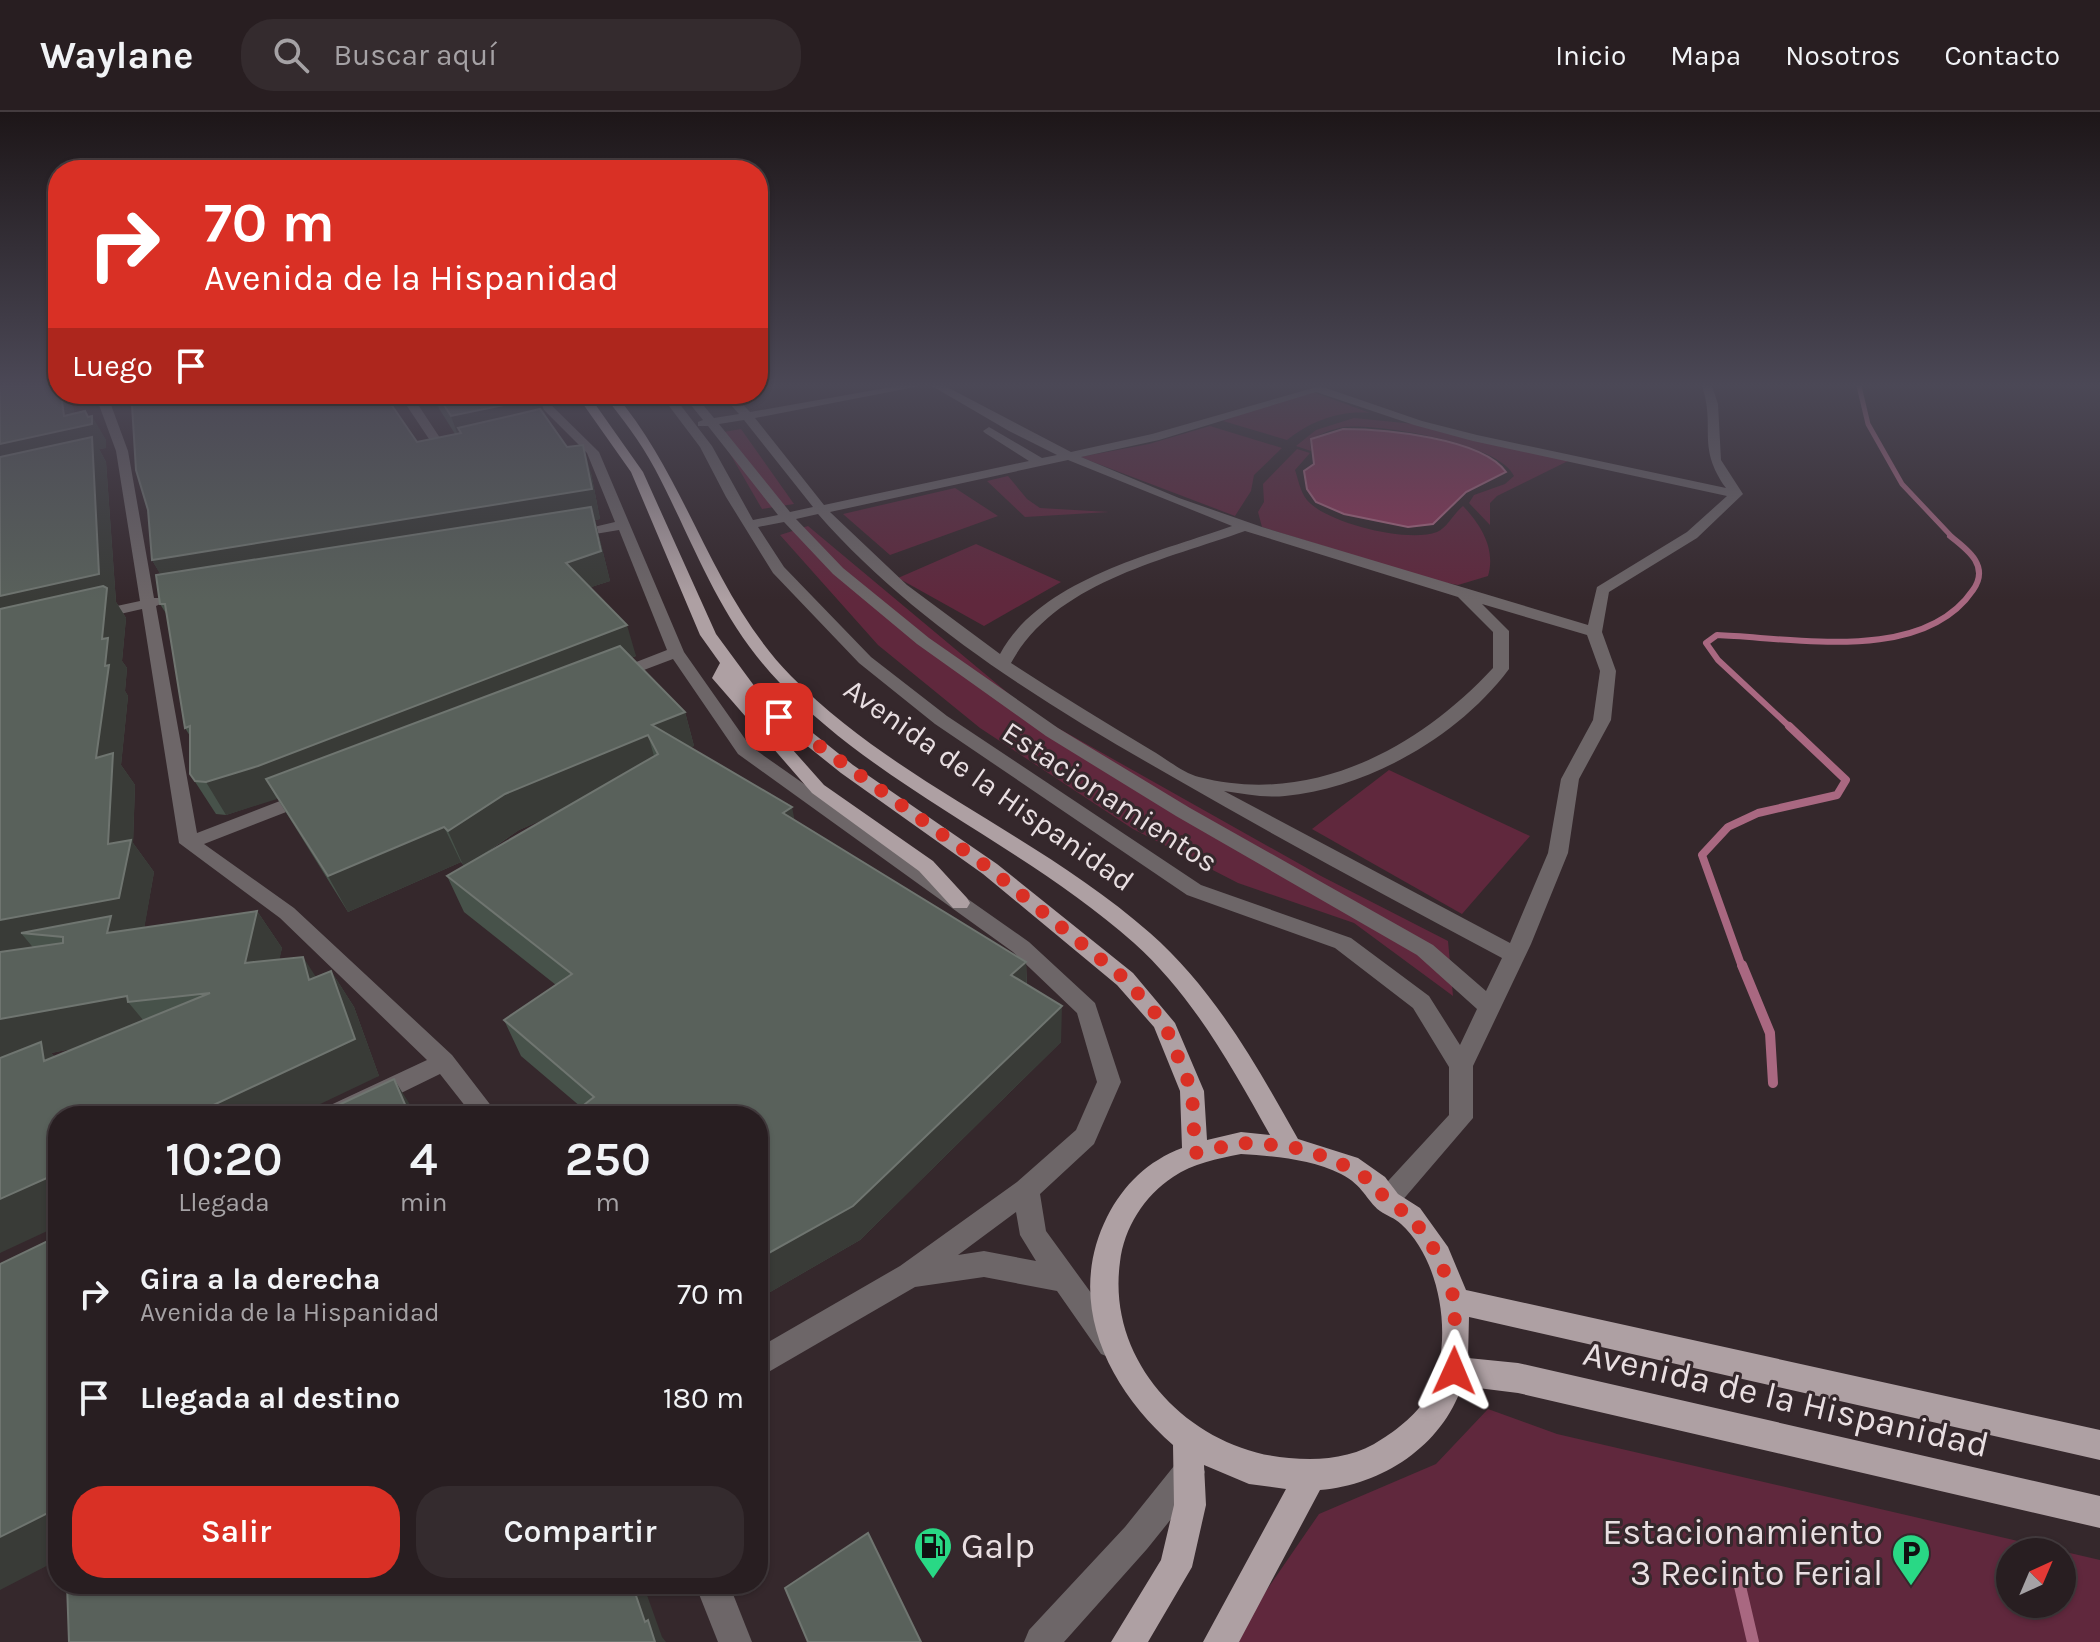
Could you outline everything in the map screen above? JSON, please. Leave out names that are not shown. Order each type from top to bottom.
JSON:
[{"type":"main road","points":[[627,457],[637,472],[708,635],[749,691],[779,717],[990,869],[1125,979],[1164,1023],[1192,1091],[1195,1153]]},
{"type":"main road","name":"Avenida de la Hispanidad","points":[[655,457],[727,606],[748,637],[788,681],[830,719],[883,759],[1105,909],[1145,940],[1223,1031],[1289,1146]]},
{"type":"main road","points":[[728,663],[720,678],[818,789],[926,866],[960,903]]},
{"type":"main road","points":[[1241,1143],[1289,1146],[1333,1159],[1375,1183],[1386,1201],[1411,1216],[1438,1255],[1455,1301],[1454,1371],[1435,1412],[1404,1446],[1360,1468],[1310,1477],[1246,1468],[1188,1439],[1145,1399],[1116,1352],[1104,1309],[1103,1267],[1114,1228],[1143,1187],[1161,1171],[1195,1153],[1241,1143]]},
{"type":"main road","name":"Avenida de la Hispanidad","points":[[1455,1301],[2100,1445]]},
{"type":"main road","name":"Avenida de la Hispanidad","points":[[1454,1371],[1518,1378],[2100,1512]]},
{"type":"main road","points":[[1128,1642],[1176,1567],[1190,1505],[1188,1439]]},
{"type":"main road","points":[[1220,1642],[1310,1477]]},
{"type":"street","points":[[123,457],[189,843],[287,913],[444,1062],[479,1106]]},
{"type":"street","points":[[595,457],[676,652],[744,750],[1021,947],[1087,1009],[1109,1082],[1085,1137],[1026,1190],[910,1275],[768,1358]]},
{"type":"street","name":"Estacionamientos","points":[[710,457],[778,570],[865,660],[941,720],[1194,890],[1343,943],[1421,1002],[1461,1066]]},
{"type":"street","points":[[741,457],[787,517],[838,571],[923,641],[1052,732],[1183,812],[1425,950],[1489,1007]]},
{"type":"street","points":[[780,457],[822,510],[894,580],[1060,703],[1193,781],[1514,955]]},
{"type":"street","points":[[1032,457],[1038,461]]},
{"type":"street","points":[[750,525],[1059,457]]},
{"type":"street","points":[[1071,457],[1248,525],[1594,632]]},
{"type":"street","points":[[1567,457],[1737,494]]},
{"type":"street","points":[[1714,457],[1737,494]]},
{"type":"street","points":[[1386,1201],[1461,1118],[1461,1066],[1558,853],[1570,779],[1602,720],[1608,671],[1594,632],[1602,590],[1692,535],[1737,494]]},
{"type":"street","points":[[562,535],[623,525]]},
{"type":"street","points":[[1003,663],[1020,634],[1058,603],[1122,569],[1248,525]]},
{"type":"street","points":[[1193,781],[1290,790],[1362,770],[1444,724],[1478,696],[1501,669],[1501,631],[1461,592]]},
{"type":"street","points":[[77,618],[179,598]]},
{"type":"street","points":[[590,686],[676,652]]},
{"type":"street","points":[[189,843],[327,789]]},
{"type":"street","points":[[256,919],[287,913]]},
{"type":"street","points":[[352,1106],[444,1062]]},
{"type":"street","points":[[1026,1190],[1033,1235],[1116,1352]]},
{"type":"street","points":[[910,1275],[984,1264],[1063,1279]]},
{"type":"street","points":[[1041,1642],[1136,1538],[1189,1472]]},
{"type":"street","points":[[716,1594],[735,1642]]},
{"type":"shaded area","points":[[732,457],[761,457],[794,504],[762,509]]},
{"type":"shaded area","points":[[1081,457],[1272,457],[1254,475],[1251,491],[1235,516]]},
{"type":"shaded area","points":[[1289,457],[1306,457],[1295,470],[1308,501],[1353,525],[1408,535],[1441,530],[1463,506],[1485,538],[1490,556],[1488,576],[1458,585],[1436,581],[1262,527],[1258,512],[1264,502],[1263,484]]},
{"type":"shaded area","points":[[1313,457],[1489,457],[1506,472],[1466,492],[1433,524],[1408,527],[1344,514],[1316,502],[1307,489],[1304,471],[1314,464]]},
{"type":"shaded area","points":[[1492,457],[1570,460],[1497,496],[1490,503],[1490,525],[1469,503],[1474,495],[1505,484],[1514,476],[1504,464]]},
{"type":"shaded area","points":[[1008,476],[1027,499],[1040,508],[1109,512],[1025,517],[987,481]]},
{"type":"shaded area","points":[[955,488],[998,516],[890,555],[843,514]]},
{"type":"shaded area","points":[[808,526],[1033,714],[1321,876],[1448,941],[1453,996],[1354,923],[1238,883],[1133,829],[980,728],[878,645],[780,535]]},
{"type":"shaded area","points":[[976,544],[1061,582],[984,626],[898,578]]},
{"type":"shaded area","points":[[1389,770],[1530,836],[1462,914],[1312,829]]},
{"type":"shaded area","points":[[1488,1409],[1557,1434],[2005,1538],[1996,1538],[1996,1618],[2076,1618],[2076,1554],[2100,1560],[2100,1642],[1231,1642],[1319,1514],[1436,1464]]},
{"type":"building","points":[[0,457],[93,457],[99,574],[0,596]]},
{"type":"building","points":[[135,457],[586,457],[592,489],[152,560],[148,510]]},
{"type":"building","points":[[591,507],[601,551],[566,563],[627,625],[258,766],[206,782],[195,781],[190,774],[190,726],[185,728],[165,604],[160,604],[156,575]]},
{"type":"building","points":[[103,586],[107,588],[102,639],[108,638],[105,666],[109,665],[96,758],[113,753],[108,844],[131,840],[119,898],[0,920],[0,609]]},
{"type":"building","points":[[620,646],[685,712],[652,725],[792,807],[783,813],[1026,962],[1011,975],[1062,1006],[853,1206],[768,1253],[768,1106],[582,1106],[594,1097],[504,1020],[572,974],[447,876],[658,754],[648,735],[505,794],[448,831],[444,827],[328,876],[266,779]]},
{"type":"building","points":[[257,911],[245,963],[303,957],[309,980],[331,971],[355,1039],[211,1106],[48,1106],[48,1177],[0,1199],[0,1058],[41,1042],[44,1061],[210,993],[128,1002],[127,996],[0,1019],[0,952],[63,943],[63,937],[21,933],[111,916],[107,933]]},
{"type":"building","points":[[394,1079],[406,1106],[336,1106]]},
{"type":"building","points":[[48,1241],[48,1513],[0,1537],[0,1264]]},
{"type":"building","points":[[868,1533],[921,1642],[808,1642],[785,1588]]},
{"type":"building","points":[[67,1594],[635,1594],[655,1642],[69,1642]]},
{"type":"waterway","points":[[1887,457],[1902,484],[1953,538]]},
{"type":"waterway","points":[[1791,728],[1718,660],[1706,643],[1717,635],[1819,642],[1856,641],[1891,638],[1923,629],[1951,613],[1978,581],[1975,559],[1950,536]]},
{"type":"waterway","points":[[1742,967],[1702,855],[1728,827],[1758,813],[1837,795],[1846,780],[1789,726]]},
{"type":"waterway","points":[[1742,965],[1770,1033],[1773,1083]]},
{"type":"waterway","points":[[1739,1582],[1753,1642]]},
{"type":"place","name":"Galp","points":[[933,1580]]},
{"type":"place","name":"Estacionamiento 3 Recinto Ferial","points":[[1911,1587]]},
{"type":"route","points":[[779,717],[847,769],[990,869],[1125,979],[1164,1023],[1192,1091],[1195,1153],[1241,1143],[1289,1146],[1333,1159],[1375,1183],[1386,1201],[1411,1216],[1438,1255],[1455,1301],[1454,1371]]}]
